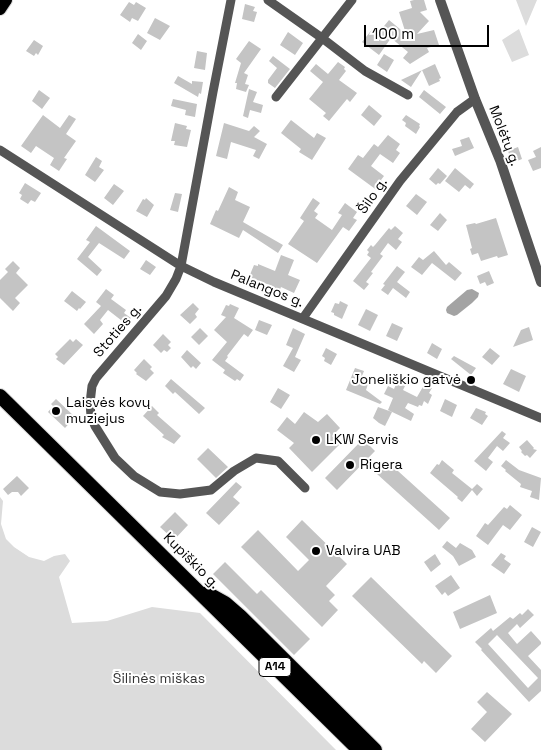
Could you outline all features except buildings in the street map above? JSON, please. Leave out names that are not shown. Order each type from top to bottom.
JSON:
[{"type":"highway","name":"Kupiškio g.","points":[[0,396],[358,750]]},
{"type":"highway","points":[[191,584],[225,603],[240,616],[375,750]]},
{"type":"main road","points":[[0,9],[6,0]]},
{"type":"street","name":"Stoties g.","points":[[231,0],[181,266],[176,280],[166,296],[96,378],[92,386],[91,416],[115,458],[134,476],[160,492],[180,494],[211,490],[234,471],[256,458],[278,461],[305,488]]},
{"type":"street","points":[[268,0],[365,71],[408,94]]},
{"type":"street","points":[[276,96],[352,0]]},
{"type":"street","name":"Molėtų g.","points":[[440,0],[475,99],[500,160],[541,280]]},
{"type":"street","name":"Šilo g.","points":[[303,318],[400,181],[457,112],[475,99]]},
{"type":"street","name":"Palangos g.","points":[[0,150],[181,266],[214,282],[541,418]]},
{"type":"green space","points":[[516,0],[537,0],[526,26]]},
{"type":"green space","points":[[519,29],[529,55],[512,62],[502,40]]},
{"type":"green space","name":"Šilinės miškas","points":[[0,497],[3,501],[1,524],[6,539],[14,547],[29,557],[44,561],[54,556],[65,554],[70,561],[59,577],[72,623],[107,621],[152,607],[200,613],[336,750],[0,750]]},
{"type":"shaded area","points":[[472,289],[479,293],[472,303],[457,315],[454,316],[447,313],[447,307],[467,290]]},
{"type":"place","name":"Joneliškio gatvė","points":[[471,380]]},
{"type":"place","name":"Laisvės kovų muziejus","points":[[56,411]]},
{"type":"place","name":"LKW Servis","points":[[316,440]]},
{"type":"place","name":"Rigera","points":[[350,465]]},
{"type":"place","name":"Valvira UAB","points":[[316,551]]}]
